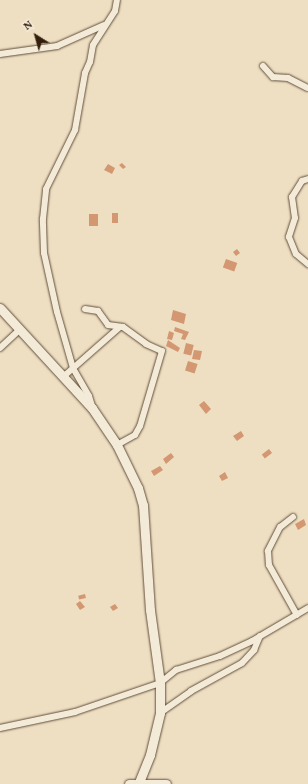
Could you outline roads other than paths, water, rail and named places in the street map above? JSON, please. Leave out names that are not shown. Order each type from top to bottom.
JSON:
[{"type":"street","points":[[92,408],[89,396],[74,368],[56,312],[44,253],[45,199],[46,189],[75,130],[84,73],[97,35],[115,11],[117,0]]},
{"type":"street","points":[[0,54],[57,46],[106,24]]},
{"type":"street","points":[[263,66],[273,77],[288,78],[308,88]]},
{"type":"street","points":[[308,179],[302,181],[292,197],[294,218],[289,237],[296,254],[308,264]]},
{"type":"street","points":[[0,308],[92,408],[117,445],[138,488],[143,505],[150,610],[160,683],[160,713],[150,755],[138,784]]},
{"type":"street","points":[[85,309],[98,311],[108,325],[120,327],[152,348],[162,350],[140,426],[135,435],[117,445]]},
{"type":"street","points":[[63,377],[120,327]]},
{"type":"street","points":[[0,348],[19,330]]},
{"type":"street","points":[[293,517],[280,527],[268,551],[269,565],[297,615]]},
{"type":"street","points":[[0,728],[76,712],[160,683],[176,670],[220,656],[260,636],[308,608]]},
{"type":"street","points":[[160,713],[191,691],[242,663],[254,650],[260,636]]},
{"type":"street","points":[[129,784],[166,784]]}]
